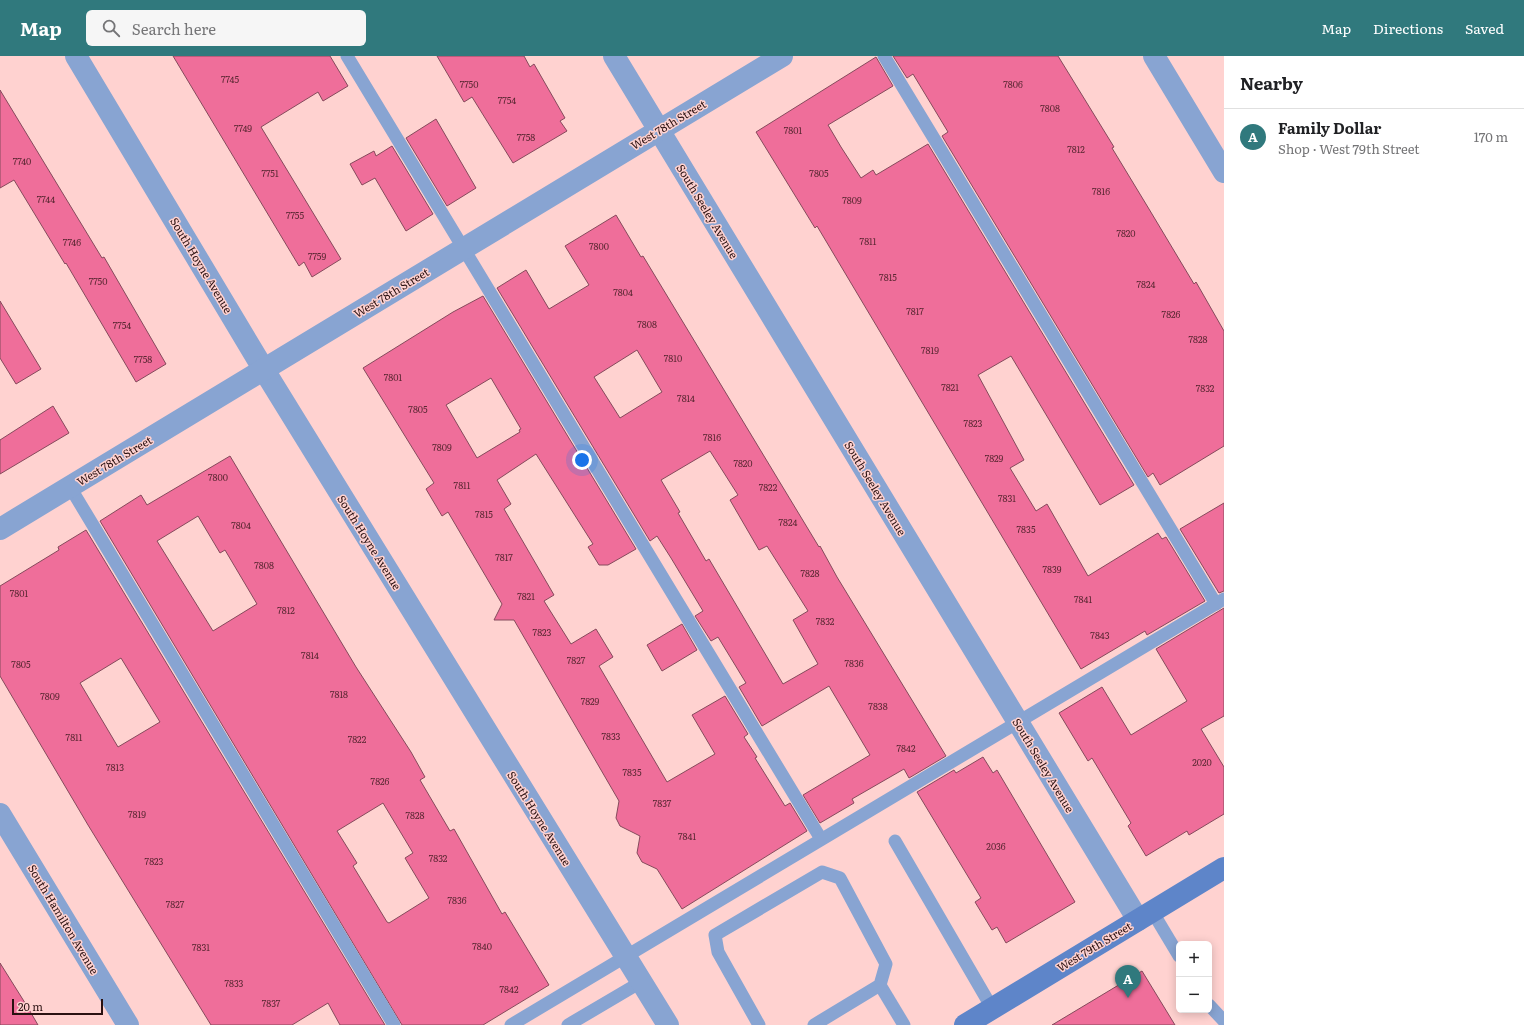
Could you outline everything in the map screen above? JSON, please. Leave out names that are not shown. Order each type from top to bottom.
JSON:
[{"type":"main road","name":"West 79th Street","points":[[965,1025],[1224,868]]},
{"type":"street","name":"South Hoyne Avenue","points":[[76,56],[264,370],[668,1025]]},
{"type":"street","name":"South Seeley Avenue","points":[[614,56],[1017,721],[1145,916]]},
{"type":"street","name":"West 78th Street","points":[[0,529],[782,56]]},
{"type":"street","points":[[1154,56],[1224,172]]},
{"type":"street","name":"South Hamilton Avenue","points":[[0,814],[128,1025]]},
{"type":"lane","points":[[347,56],[821,839]]},
{"type":"lane","points":[[511,1025],[1017,721],[1220,601],[884,56]]},
{"type":"lane","points":[[70,487],[394,1025]]},
{"type":"lane","points":[[895,841],[992,1008]]},
{"type":"lane","points":[[759,1025],[718,952],[715,935],[822,872],[840,878],[886,964],[880,985],[814,1025]]},
{"type":"lane","points":[[1145,916],[1176,952]]},
{"type":"lane","points":[[568,1025],[641,982]]},
{"type":"lane","points":[[880,985],[904,1025]]},
{"type":"lane","points":[[1212,1008],[1224,1021]]},
{"type":"building","points":[[173,56],[330,56],[348,86],[323,101],[318,92],[261,127],[341,259],[312,277],[304,262],[299,266]]},
{"type":"building","points":[[437,56],[524,56],[530,67],[534,64],[565,118],[560,121],[567,131],[513,163],[472,97],[464,102]]},
{"type":"building","points":[[893,56],[1058,56],[1114,147],[1112,148],[1194,284],[1196,282],[1224,331],[1224,446],[1160,485],[1153,473],[1148,477],[942,136],[948,132],[913,74],[907,78]]},
{"type":"building","points":[[876,57],[893,86],[828,125],[841,147],[861,178],[873,170],[876,175],[928,144],[1134,485],[1100,505],[1011,356],[978,375],[1024,460],[1010,468],[1036,511],[1047,504],[1088,576],[1158,533],[1162,539],[1166,537],[1205,601],[1147,635],[1145,631],[1081,669],[817,226],[815,228],[756,132]]},
{"type":"building","points":[[0,90],[102,258],[104,257],[166,364],[136,382],[66,263],[65,264],[14,180],[0,188]]},
{"type":"building","points":[[436,119],[476,188],[447,206],[406,138]]},
{"type":"building","points":[[392,146],[433,214],[406,231],[375,178],[362,185],[350,164],[374,151],[376,156]]},
{"type":"building","points":[[616,215],[641,257],[643,256],[819,547],[820,546],[837,577],[946,756],[909,778],[904,769],[852,799],[854,803],[820,823],[803,795],[870,755],[829,686],[762,726],[739,687],[746,683],[718,637],[711,641],[695,616],[703,611],[671,558],[657,536],[650,541],[497,288],[526,270],[549,309],[589,285],[565,246]],"holes":[[[637,350],[662,392],[620,418],[594,377]],[[710,451],[738,495],[730,500],[759,550],[767,546],[808,611],[793,620],[818,664],[783,684],[709,559],[706,561],[661,480]]]},
{"type":"building","points":[[483,296],[636,549],[608,565],[599,565],[588,547],[593,544],[536,454],[497,480],[511,504],[504,509],[554,595],[544,601],[571,644],[596,629],[613,657],[599,666],[667,782],[715,754],[692,715],[725,696],[748,734],[744,737],[757,757],[755,758],[785,806],[790,803],[807,831],[682,909],[657,869],[642,862],[637,853],[640,836],[620,826],[616,818],[619,801],[514,620],[494,620],[502,604],[448,512],[442,516],[426,489],[434,483],[363,368],[453,312]],"holes":[[[491,378],[521,429],[519,430],[520,432],[477,458],[446,405]]]},
{"type":"building","points":[[0,301],[41,369],[16,384],[0,358]]},
{"type":"building","points":[[53,406],[69,433],[0,474],[0,440]]},
{"type":"building","points":[[230,456],[356,667],[411,752],[425,777],[420,780],[450,831],[454,829],[502,914],[505,912],[549,985],[483,1025],[402,1025],[100,521],[141,495],[147,505]],"holes":[[[198,516],[220,553],[225,550],[257,604],[213,631],[157,541]],[[383,803],[413,853],[405,858],[429,898],[389,923],[353,866],[357,863],[337,831]]]},
{"type":"building","points":[[1224,503],[1224,591],[1219,593],[1180,529]]},
{"type":"building","points":[[86,530],[385,1025],[340,1025],[328,1003],[292,1025],[211,1025],[88,825],[0,676],[0,586],[59,550],[58,547]],"holes":[[[121,658],[160,722],[118,747],[80,683]]]},
{"type":"building","points":[[1224,608],[1224,716],[1201,729],[1224,767],[1224,814],[1189,835],[1187,831],[1146,856],[1128,826],[1131,823],[1092,758],[1088,761],[1059,713],[1102,687],[1131,735],[1187,701],[1156,649]]},
{"type":"building","points":[[682,624],[697,650],[662,671],[647,645]]},
{"type":"building","points":[[983,757],[993,773],[997,770],[1075,902],[1006,943],[997,927],[992,930],[975,902],[981,898],[917,792],[954,770],[956,773]]},
{"type":"building","points":[[0,963],[27,1006],[38,1025],[0,1025]]},
{"type":"building","points":[[1142,971],[1175,1025],[1052,1025]]},
{"type":"place","name":"Family Dollar","points":[[1128,998]]}]
